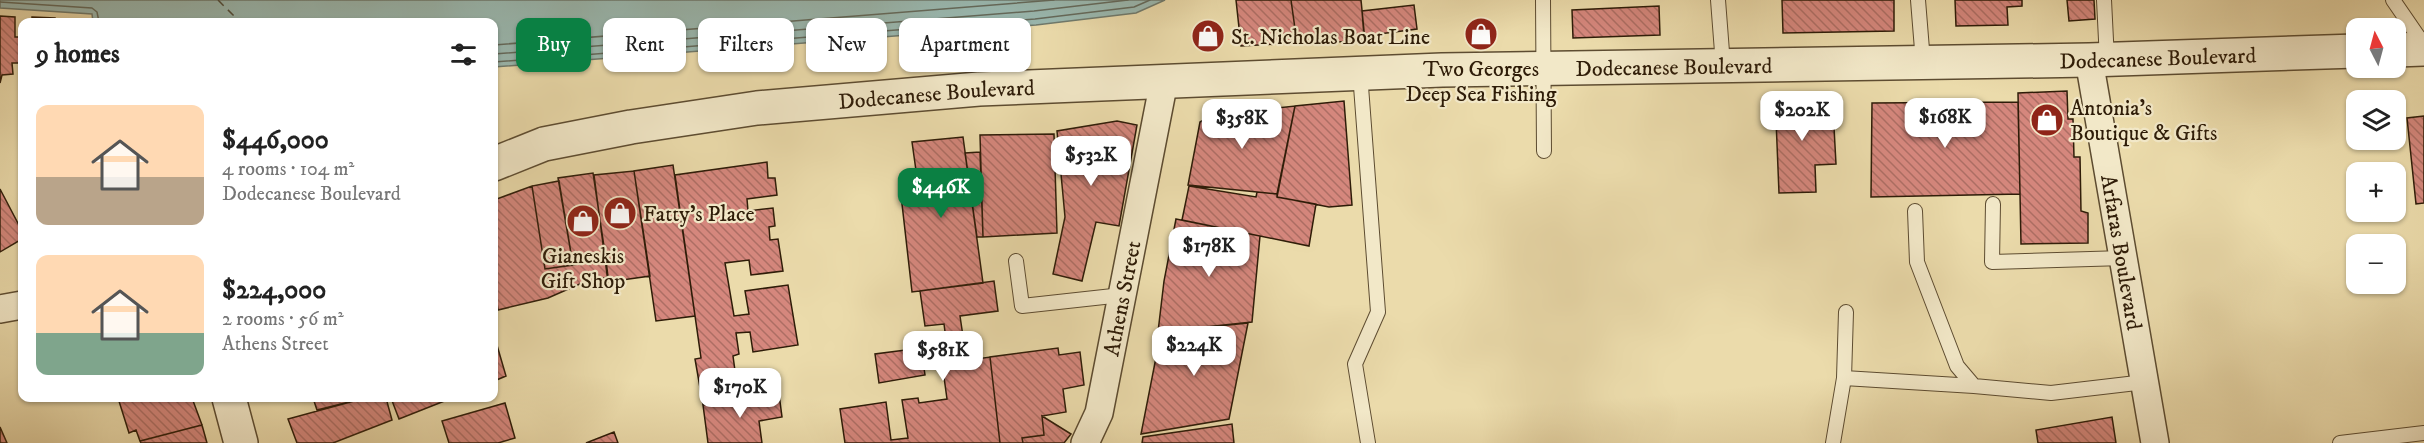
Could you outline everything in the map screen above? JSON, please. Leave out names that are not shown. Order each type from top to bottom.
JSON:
[{"type":"street","points":[[2406,49],[2424,47]]},
{"type":"street","name":"Dodecanese Boulevard","points":[[498,162],[544,144],[631,127],[757,108],[979,88],[1542,68],[2098,60],[2346,51]]},
{"type":"street","name":"Arfaras Boulevard","points":[[2098,60],[2124,258],[2155,443]]},
{"type":"street","name":"Athens Street","points":[[1085,443],[1099,413],[1164,81]]},
{"type":"street","points":[[0,309],[18,306]]},
{"type":"street","points":[[230,402],[242,443]]},
{"type":"lane","points":[[1543,0],[1544,151]]},
{"type":"lane","points":[[1718,0],[1723,65]]},
{"type":"lane","points":[[1918,0],[1923,62]]},
{"type":"lane","points":[[2098,60],[2104,0]]},
{"type":"lane","points":[[2393,0],[2424,47]]},
{"type":"lane","points":[[1360,73],[1378,312],[1355,364],[1368,443]]},
{"type":"lane","points":[[1993,204],[1992,262],[2124,258]]},
{"type":"lane","points":[[1915,212],[1917,262],[1957,366],[1974,386]]},
{"type":"lane","points":[[1016,261],[1022,306],[1122,295]]},
{"type":"lane","points":[[1833,443],[1844,378],[1846,312]]},
{"type":"lane","points":[[1844,378],[2051,393],[2145,382]]},
{"type":"lane","points":[[2340,443],[2424,433]]},
{"type":"water","points":[[0,0],[1165,0],[1136,13],[1031,25],[1031,18],[899,18],[899,36],[887,37],[887,18],[806,18],[806,43],[794,44],[794,18],[698,18],[698,51],[686,52],[686,18],[603,18],[603,59],[591,59],[591,18],[516,18],[516,65],[498,67],[498,18],[92,18],[92,14],[0,8]]},
{"type":"building","points":[[1236,0],[1291,0],[1297,43],[1241,46]]},
{"type":"building","points":[[1291,0],[1361,0],[1365,41],[1297,43]]},
{"type":"building","points":[[1782,0],[1894,0],[1894,31],[1783,33]]},
{"type":"building","points":[[1955,0],[2022,0],[2022,6],[2007,7],[2008,25],[1956,26]]},
{"type":"building","points":[[2067,0],[2094,0],[2095,19],[2069,21]]},
{"type":"building","points":[[1414,5],[1417,29],[1364,36],[1362,11]]},
{"type":"building","points":[[1659,6],[1660,35],[1573,38],[1572,10]]},
{"type":"building","points":[[0,16],[15,17],[18,63],[12,63],[13,74],[2,75],[0,83]]},
{"type":"building","points":[[2067,91],[2068,119],[2073,119],[2074,157],[2080,157],[2081,211],[2088,213],[2088,243],[2021,244],[2018,93]]},
{"type":"building","points":[[1814,93],[1815,110],[1833,109],[1836,164],[1815,165],[1816,192],[1779,193],[1775,95]]},
{"type":"building","points":[[1344,101],[1352,205],[1329,207],[1277,197],[1295,106]]},
{"type":"building","points":[[2018,102],[2020,194],[1871,197],[1872,103]]},
{"type":"building","points":[[1295,106],[1277,194],[1188,185],[1200,122],[1212,115]]},
{"type":"building","points":[[2424,116],[2424,203],[2416,204],[2407,118]]},
{"type":"building","points":[[1117,121],[1137,125],[1119,226],[1096,222],[1082,281],[1053,274],[1065,217],[1057,131]]},
{"type":"building","points":[[1054,134],[1057,233],[983,237],[980,135]]},
{"type":"building","points":[[963,137],[983,283],[912,292],[901,195],[919,192],[912,142]]},
{"type":"building","points":[[980,152],[983,237],[977,237],[965,153]]},
{"type":"building","points":[[767,162],[768,178],[775,178],[777,195],[747,199],[748,211],[773,208],[775,226],[769,227],[770,240],[778,239],[783,271],[751,275],[749,260],[725,263],[734,316],[749,314],[745,291],[788,285],[798,345],[753,352],[750,332],[736,333],[739,354],[733,356],[736,378],[776,372],[779,394],[703,405],[695,359],[701,358],[675,175]]},
{"type":"building","points":[[673,165],[695,316],[656,321],[634,171]]},
{"type":"building","name":"Fatty's Place","points":[[634,171],[650,276],[608,282],[594,175]]},
{"type":"building","name":"Gianeskis Gift Shop","points":[[593,173],[606,260],[573,265],[558,178]]},
{"type":"building","points":[[559,181],[573,265],[545,269],[532,186]]},
{"type":"building","points":[[532,186],[545,269],[606,260],[608,277],[582,283],[548,298],[498,310],[498,199]]},
{"type":"building","points":[[1189,186],[1256,197],[1257,192],[1277,194],[1277,197],[1316,204],[1309,246],[1182,220]]},
{"type":"building","points":[[0,189],[18,223],[18,241],[0,252]]},
{"type":"building","points":[[1176,219],[1260,236],[1252,322],[1158,332],[1164,281]]},
{"type":"building","points":[[994,281],[998,311],[960,316],[964,343],[975,341],[977,359],[990,357],[1000,443],[845,443],[840,409],[886,402],[891,440],[908,438],[902,400],[918,398],[919,403],[947,399],[940,348],[947,347],[944,324],[925,326],[920,291]]},
{"type":"building","points":[[1248,323],[1229,419],[1141,434],[1161,332]]},
{"type":"building","points":[[921,348],[925,375],[879,383],[875,354]]},
{"type":"building","points":[[1058,348],[1059,355],[1080,352],[1084,385],[1063,389],[1066,412],[1042,416],[1044,435],[1022,438],[1023,443],[1000,443],[990,357]]},
{"type":"building","points":[[498,349],[506,376],[498,379]]},
{"type":"building","points":[[779,394],[782,417],[759,421],[762,443],[708,443],[703,405]]},
{"type":"building","points":[[119,402],[193,402],[202,425],[140,441],[136,430],[129,433]]},
{"type":"building","points":[[314,402],[349,402],[317,410]]},
{"type":"building","points":[[350,402],[387,402],[392,420],[333,443],[297,443],[288,419]]},
{"type":"building","points":[[393,402],[442,402],[399,419]]},
{"type":"building","points":[[505,403],[515,438],[498,443],[449,443],[442,421]]},
{"type":"building","points":[[1042,416],[1071,434],[1064,443],[1023,443],[1022,438],[1044,435]]},
{"type":"building","points":[[2112,417],[2116,443],[2038,443],[2036,430]]},
{"type":"building","points":[[1232,424],[1234,443],[1142,443],[1143,437]]},
{"type":"building","points":[[202,425],[207,443],[141,443],[140,441]]},
{"type":"building","points":[[0,427],[7,443],[0,443]]},
{"type":"building","points":[[614,432],[618,443],[586,443]]},
{"type":"ferry route","points":[[218,0],[236,18]]},
{"type":"place","name":"Two Georges Deep Sea Fishing","points":[[1481,34]]},
{"type":"place","name":"St. Nicholas Boat Line","points":[[1208,36]]},
{"type":"place","name":"Antonia's Boutique & Gifts","points":[[2047,120]]},
{"type":"place","name":"Fatty's Place","points":[[620,213]]},
{"type":"place","name":"Gianeskis Gift Shop","points":[[583,221]]}]
